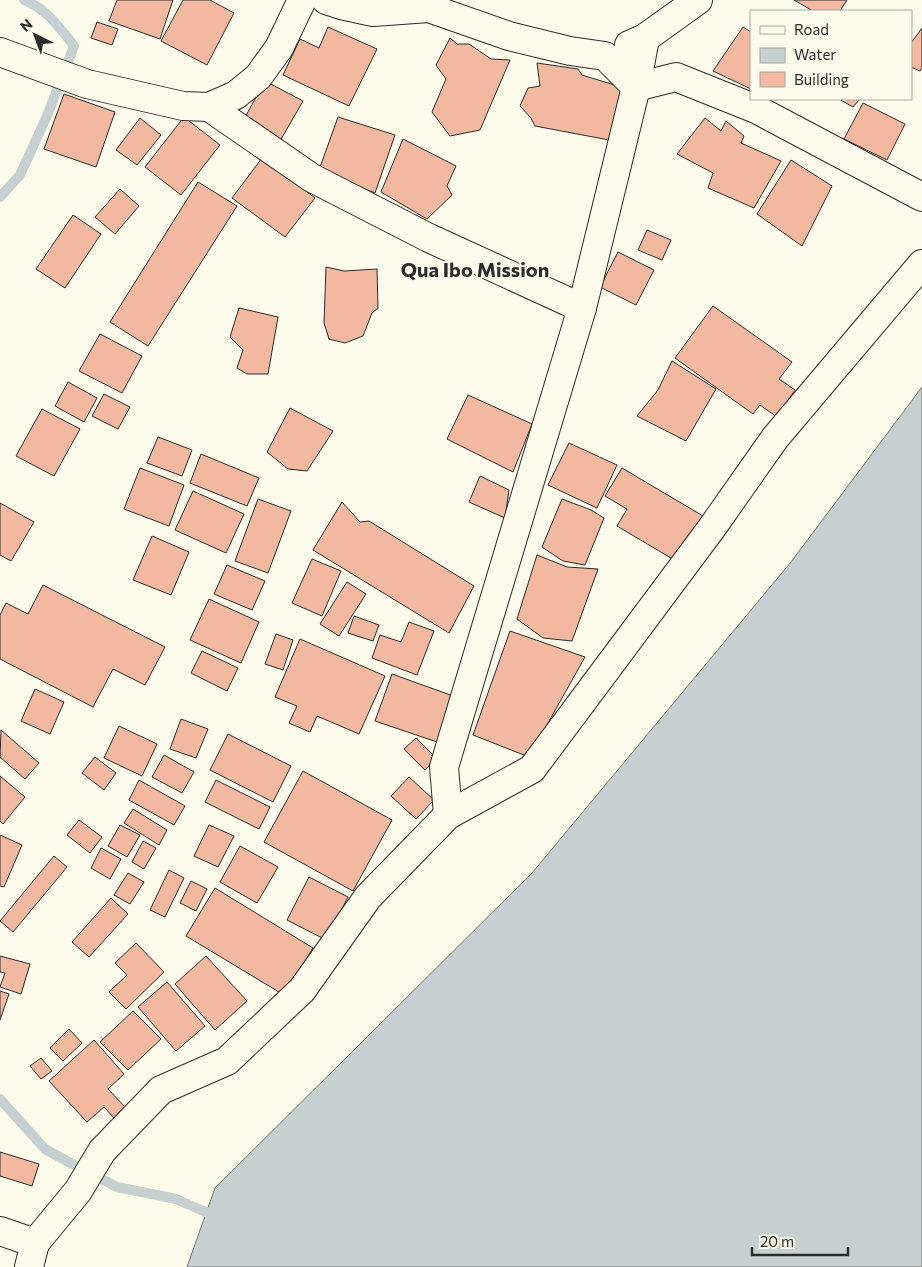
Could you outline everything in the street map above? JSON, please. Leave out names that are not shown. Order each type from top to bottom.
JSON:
[{"type":"street","points":[[0,52],[83,82],[183,106],[209,107],[236,95],[258,77],[279,48],[302,0]]},
{"type":"street","points":[[326,0],[373,12],[429,8],[509,36],[570,51],[605,56],[645,38],[698,0]]},
{"type":"street","points":[[448,814],[444,767],[582,308],[636,87],[645,38]]},
{"type":"street","points":[[605,56],[636,87]]},
{"type":"street","points":[[636,87],[676,77],[756,109],[922,197]]},
{"type":"street","points":[[209,107],[312,178],[429,238],[582,308]]},
{"type":"street","points":[[0,1231],[32,1255],[78,1191],[102,1151],[161,1090],[227,1061],[302,990],[368,897],[448,814],[532,769],[712,529],[775,438],[922,264]]},
{"type":"water","points":[[922,387],[922,1267],[187,1267],[215,1188],[532,873],[791,562]]},
{"type":"building","points":[[117,0],[173,0],[160,39],[109,21]]},
{"type":"building","points":[[183,0],[210,0],[234,13],[207,65],[161,41]]},
{"type":"building","points":[[794,0],[847,0],[841,10],[811,10]]},
{"type":"building","points":[[97,22],[118,29],[112,45],[91,38]]},
{"type":"building","points":[[328,27],[377,49],[349,106],[283,75],[300,39],[319,48]]},
{"type":"building","points":[[743,27],[750,31],[750,89],[713,71]]},
{"type":"building","points":[[922,28],[922,68],[920,71],[912,67],[912,42]]},
{"type":"building","points":[[450,38],[457,44],[469,44],[491,59],[510,60],[480,130],[450,136],[432,112],[446,79],[436,65]]},
{"type":"building","points":[[537,63],[578,69],[582,75],[624,88],[609,140],[535,126],[531,118],[520,106],[528,88],[540,86]]},
{"type":"building","points":[[265,81],[303,101],[280,141],[243,121]]},
{"type":"building","points":[[64,94],[115,112],[96,167],[44,149]]},
{"type":"building","points":[[841,100],[859,100],[853,107]]},
{"type":"building","points":[[863,103],[905,124],[887,160],[844,139]]},
{"type":"building","points":[[184,117],[220,145],[181,195],[145,167]]},
{"type":"building","points":[[338,117],[395,135],[375,193],[319,170]]},
{"type":"building","points":[[140,118],[161,135],[137,165],[116,150]]},
{"type":"building","points":[[705,118],[721,131],[726,121],[744,136],[741,143],[781,161],[754,208],[708,188],[713,173],[677,154]]},
{"type":"building","points":[[403,139],[456,166],[447,186],[452,195],[427,219],[381,192]]},
{"type":"building","points":[[262,158],[315,198],[285,237],[232,198]]},
{"type":"building","points":[[791,160],[832,186],[802,246],[757,214]]},
{"type":"building","points":[[198,182],[237,206],[148,346],[110,322]]},
{"type":"building","points":[[120,189],[139,206],[115,234],[95,217]]},
{"type":"building","points":[[73,215],[101,234],[65,288],[36,269]]},
{"type":"building","points":[[647,230],[671,240],[662,260],[638,250]]},
{"type":"building","points":[[618,252],[654,270],[636,305],[600,287]]},
{"type":"building","points":[[326,267],[344,271],[377,269],[378,308],[372,313],[363,336],[345,343],[329,339],[324,323]]},
{"type":"building","points":[[713,306],[792,362],[779,379],[795,390],[777,417],[760,405],[753,414],[675,358]]},
{"type":"building","points":[[239,308],[278,317],[268,374],[247,374],[237,368],[243,350],[230,337]]},
{"type":"building","points":[[100,334],[142,356],[122,393],[79,371]]},
{"type":"building","points":[[672,361],[716,389],[686,441],[637,416],[658,390]]},
{"type":"building","points":[[68,382],[97,398],[84,422],[55,406]]},
{"type":"building","points":[[104,394],[130,407],[118,429],[92,416]]},
{"type":"building","points":[[468,395],[532,424],[513,472],[447,439]]},
{"type":"building","points":[[290,408],[333,431],[307,471],[288,469],[267,452]]},
{"type":"building","points":[[42,409],[80,429],[54,476],[16,456]]},
{"type":"building","points":[[158,437],[192,450],[182,476],[147,463]]},
{"type":"building","points":[[569,443],[617,465],[597,508],[548,485]]},
{"type":"building","points":[[201,454],[259,478],[247,506],[190,483]]},
{"type":"building","points":[[140,468],[184,485],[169,526],[124,509]]},
{"type":"building","points":[[622,468],[703,516],[676,561],[617,526],[627,509],[605,496]]},
{"type":"building","points":[[480,476],[509,490],[505,518],[469,502]]},
{"type":"building","points":[[193,491],[244,514],[226,553],[175,530]]},
{"type":"building","points":[[258,499],[291,511],[268,573],[235,561]]},
{"type":"building","points":[[562,499],[591,510],[604,518],[585,565],[563,561],[542,547]]},
{"type":"building","points":[[342,502],[360,522],[369,521],[474,586],[449,633],[313,550]]},
{"type":"building","points":[[0,503],[34,522],[11,561],[0,555]]},
{"type":"building","points":[[152,536],[189,552],[171,595],[133,580]]},
{"type":"building","points":[[537,555],[567,567],[598,569],[572,641],[543,638],[517,619]]},
{"type":"building","points":[[312,559],[341,571],[322,616],[292,603]]},
{"type":"building","points":[[227,565],[265,581],[252,610],[214,594]]},
{"type":"building","points":[[347,582],[366,594],[339,636],[320,624]]},
{"type":"building","points":[[43,585],[165,647],[145,685],[113,669],[93,707],[0,659],[0,615],[6,603],[28,614]]},
{"type":"building","points":[[209,599],[259,622],[241,663],[190,640]]},
{"type":"building","points":[[354,616],[379,625],[373,641],[348,633]]},
{"type":"building","points":[[409,622],[434,631],[417,675],[372,658],[380,635],[401,642]]},
{"type":"building","points":[[510,631],[585,657],[529,757],[473,735]]},
{"type":"building","points":[[276,634],[293,640],[283,670],[265,664]]},
{"type":"building","points":[[300,639],[385,676],[359,734],[317,716],[310,732],[289,723],[297,706],[275,697]]},
{"type":"building","points":[[202,651],[238,668],[227,691],[191,673]]},
{"type":"building","points":[[392,674],[456,697],[440,743],[375,721]]},
{"type":"building","points":[[35,689],[64,702],[50,734],[21,721]]},
{"type":"building","points":[[181,719],[208,729],[196,758],[170,749]]},
{"type":"building","points":[[119,726],[157,744],[142,776],[104,758]]},
{"type":"building","points":[[1,730],[39,763],[25,779],[0,757]]},
{"type":"building","points":[[228,734],[291,766],[273,802],[210,770]]},
{"type":"building","points":[[416,738],[436,758],[425,770],[404,749]]},
{"type":"building","points":[[164,755],[194,772],[182,793],[152,777]]},
{"type":"building","points":[[95,757],[116,773],[104,790],[82,773]]},
{"type":"building","points":[[303,771],[392,820],[353,891],[264,842]]},
{"type":"building","points":[[0,776],[25,797],[3,824],[0,821]]},
{"type":"building","points":[[409,777],[434,800],[416,819],[391,796]]},
{"type":"building","points":[[139,780],[185,806],[174,825],[129,800]]},
{"type":"building","points":[[216,780],[270,807],[259,829],[205,802]]},
{"type":"building","points":[[133,809],[167,830],[159,845],[124,823]]},
{"type":"building","points":[[79,820],[102,837],[90,853],[67,835]]},
{"type":"building","points":[[120,825],[140,835],[127,857],[108,846]]},
{"type":"building","points":[[209,825],[234,836],[218,867],[194,856]]},
{"type":"building","points":[[0,835],[22,845],[4,887],[0,886]]},
{"type":"building","points":[[143,841],[156,848],[144,869],[132,862]]},
{"type":"building","points":[[240,846],[278,867],[257,903],[220,882]]},
{"type":"building","points":[[101,848],[121,859],[110,879],[91,868]]},
{"type":"building","points":[[54,856],[67,867],[13,932],[0,921]]},
{"type":"building","points":[[169,870],[184,878],[165,917],[150,910]]},
{"type":"building","points":[[128,873],[144,882],[130,904],[114,895]]},
{"type":"building","points":[[309,877],[348,897],[326,940],[287,920]]},
{"type":"building","points":[[191,881],[207,889],[196,911],[180,903]]},
{"type":"building","points":[[215,888],[313,948],[284,995],[186,936]]},
{"type":"building","points":[[111,898],[128,914],[89,957],[72,942]]},
{"type":"building","points":[[136,943],[164,972],[126,1009],[109,992],[127,975],[115,963]]},
{"type":"building","points":[[0,956],[30,964],[21,994],[0,987],[5,973],[0,972]]},
{"type":"building","points":[[206,956],[247,1001],[215,1030],[175,984]]},
{"type":"building","points":[[167,982],[205,1026],[176,1051],[138,1007]]},
{"type":"building","points":[[0,991],[9,994],[0,1020]]},
{"type":"building","points":[[133,1011],[161,1039],[128,1070],[100,1042]]},
{"type":"building","points":[[69,1029],[82,1043],[63,1061],[50,1048]]},
{"type":"building","points":[[94,1040],[124,1074],[108,1089],[125,1107],[114,1118],[104,1107],[87,1122],[49,1081]]},
{"type":"building","points":[[41,1058],[52,1071],[41,1079],[30,1066]]},
{"type":"building","points":[[0,1152],[39,1164],[32,1186],[0,1176]]},
{"type":"waterway","points":[[0,197],[20,175],[47,116],[74,46],[46,13],[24,0]]},
{"type":"waterway","points":[[0,1099],[45,1149],[65,1160],[117,1187],[176,1199],[217,1217]]},
{"type":"district","name":"Qua Ibo Mission","points":[[475,270]]}]
